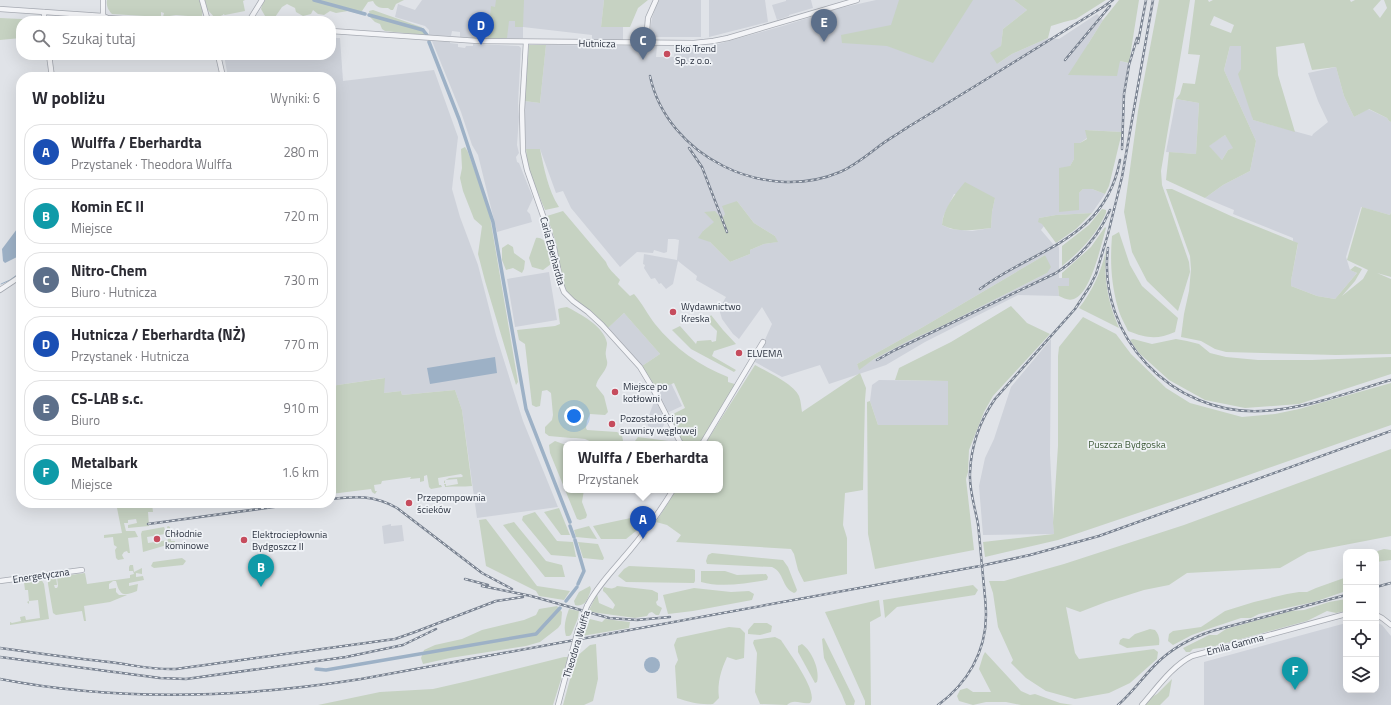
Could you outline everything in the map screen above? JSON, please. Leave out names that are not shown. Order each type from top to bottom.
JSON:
[{"type":"street","points":[[0,9],[104,16],[103,0]]},
{"type":"street","points":[[202,0],[207,16]]},
{"type":"street","points":[[252,16],[262,0]]},
{"type":"street","points":[[646,43],[648,18],[656,0]]},
{"type":"street","name":"Hutnicza","points":[[336,31],[463,40],[694,43],[714,41],[857,0]]},
{"type":"street","name":"Carla Eberhardta","points":[[526,42],[522,110],[524,152],[527,170],[554,247],[564,292],[602,325],[640,367],[679,441]]},
{"type":"street","points":[[50,60],[51,72]]},
{"type":"street","points":[[219,60],[221,72]]},
{"type":"street","points":[[0,290],[16,279]]},
{"type":"street","points":[[704,441],[763,342]]},
{"type":"street","name":"Theodora Wulffa","points":[[558,705],[578,630],[587,606],[596,590],[631,548],[671,493]]},
{"type":"street","name":"Energetyczna","points":[[0,581],[82,570]]},
{"type":"street","name":"Emila Gamma","points":[[1142,705],[1174,669],[1183,661],[1192,656],[1343,615]]},
{"type":"street","points":[[1379,617],[1391,625]]},
{"type":"shaded area","points":[[422,0],[604,0],[601,27],[623,27],[623,40],[592,39],[592,35],[523,27],[523,38],[488,39],[460,37],[460,32],[452,31],[451,36],[429,35],[429,30],[425,26],[395,17],[398,4],[415,10]]},
{"type":"shaded area","points":[[658,0],[701,0],[701,37],[649,37],[652,18]]},
{"type":"shaded area","points":[[709,0],[765,0],[768,22],[709,37]]},
{"type":"shaded area","points":[[786,0],[811,0],[813,8],[777,20],[772,5]]},
{"type":"shaded area","points":[[876,0],[1014,0],[1027,10],[1003,29],[997,64],[1012,54],[1048,38],[1059,39],[1097,14],[1103,20],[1088,44],[1120,61],[1129,63],[1122,104],[1122,132],[1086,130],[1087,138],[1080,143],[1074,143],[1074,159],[1070,166],[1079,193],[1083,189],[1092,189],[1105,194],[1092,213],[1056,215],[1039,218],[1044,226],[1041,230],[1053,244],[1059,247],[1059,278],[1069,278],[1069,286],[1058,286],[1059,296],[1018,295],[925,342],[886,365],[829,384],[820,365],[782,377],[755,362],[772,324],[762,307],[739,339],[733,334],[722,319],[719,309],[726,297],[696,280],[697,276],[678,261],[673,284],[666,289],[661,283],[659,284],[655,278],[651,279],[644,268],[644,254],[677,260],[679,240],[668,239],[667,252],[664,253],[654,250],[653,253],[637,252],[620,267],[571,208],[563,191],[556,193],[540,149],[526,149],[524,101],[540,103],[546,45],[657,46],[656,57],[674,57],[675,50],[707,47],[786,25],[836,9]],"holes":[[[954,194],[995,198],[991,228],[972,231],[951,229],[942,225],[943,217]],[[737,201],[754,223],[775,236],[777,242],[764,244],[750,250],[750,254],[730,262],[710,242],[703,231],[715,222],[704,212],[721,219]],[[1045,255],[1047,273],[946,324],[908,341],[874,359],[859,369],[857,364]]]},
{"type":"shaded area","points":[[336,38],[340,38],[343,81],[434,70],[458,137],[452,189],[460,217],[478,265],[496,335],[523,421],[558,507],[477,518],[462,410],[455,390],[402,395],[401,391],[384,393],[384,378],[336,385],[336,72],[227,72],[225,60],[336,60]]},
{"type":"shaded area","points":[[432,41],[450,42],[458,44],[458,47],[465,48],[466,46],[473,46],[473,44],[519,46],[521,48],[517,145],[519,153],[516,157],[533,198],[527,211],[530,214],[532,222],[497,232],[478,155],[472,145],[461,112]]},
{"type":"shaded area","points":[[1230,46],[1241,46],[1241,69],[1253,120],[1312,136],[1328,122],[1318,101],[1308,73],[1336,67],[1344,96],[1354,117],[1368,109],[1387,118],[1391,122],[1391,212],[1390,215],[1361,207],[1346,257],[1350,270],[1357,273],[1335,299],[1317,296],[1291,286],[1298,244],[1293,241],[1293,238],[1233,214],[1234,210],[1205,198],[1223,185],[1250,171],[1256,141],[1224,70]]},
{"type":"shaded area","points":[[1176,99],[1199,103],[1196,154],[1166,152]]},
{"type":"shaded area","points":[[1225,135],[1234,148],[1228,150],[1222,160],[1208,146]]},
{"type":"shaded area","points":[[549,272],[557,320],[515,327],[507,279]]},
{"type":"shaded area","points":[[624,313],[660,354],[642,366],[607,329]]},
{"type":"shaded area","points":[[1051,339],[1050,454],[1054,534],[983,535],[979,486],[985,458],[994,439],[1011,387]]},
{"type":"shaded area","points":[[879,380],[948,381],[948,425],[878,425],[870,401],[872,385]]},
{"type":"shaded area","points":[[671,383],[682,406],[667,413],[656,390]]},
{"type":"shaded area","points":[[655,399],[666,420],[661,431],[648,426],[647,421]]},
{"type":"shaded area","points":[[391,524],[391,526],[402,525],[404,541],[384,544],[382,526]]},
{"type":"shaded area","points":[[1343,624],[1343,693],[1379,693],[1379,624],[1391,636],[1391,705],[1204,705],[1204,662]]},
{"type":"green space","points":[[107,0],[200,0],[203,10],[202,16],[163,16],[164,13],[161,12],[161,16],[112,14],[109,11]]},
{"type":"green space","points":[[204,0],[245,0],[243,1],[245,11],[213,16],[207,9]]},
{"type":"green space","points":[[265,0],[404,0],[396,4],[393,10],[379,7],[373,1],[368,2],[360,14],[348,11],[336,13],[330,11],[324,15],[318,14],[313,10],[311,14],[303,16],[296,12],[295,8],[287,4],[282,7],[276,16],[265,16],[261,9]]},
{"type":"green space","points":[[496,0],[524,0],[523,27],[515,27],[515,21],[509,21],[507,38],[488,39],[491,6],[495,7]]},
{"type":"green space","points":[[604,0],[648,0],[638,8],[630,27],[601,27]]},
{"type":"green space","points":[[899,0],[973,0],[933,63],[887,46],[842,43],[841,35],[891,25]]},
{"type":"green space","points":[[1014,0],[1106,0],[1076,19],[1051,26],[1048,38],[1012,54],[997,64],[990,53],[1001,46],[1003,29],[1027,10]]},
{"type":"green space","points":[[1119,0],[1139,0],[1129,63],[1120,61],[1117,76],[1068,75],[1103,20]]},
{"type":"green space","points":[[1159,0],[1190,0],[1161,171],[1162,185],[1189,262],[1190,272],[1178,311],[1147,281],[1132,252],[1124,212],[1138,111]]},
{"type":"green space","points":[[1195,0],[1208,0],[1209,2],[1213,0],[1350,0],[1351,2],[1355,0],[1381,0],[1373,9],[1380,18],[1387,8],[1384,0],[1391,0],[1391,122],[1387,118],[1369,109],[1354,117],[1344,96],[1336,67],[1312,70],[1304,43],[1276,47],[1278,75],[1295,132],[1253,120],[1238,74],[1241,69],[1241,46],[1230,46],[1224,70],[1256,141],[1250,171],[1223,185],[1205,198],[1166,180],[1169,152],[1196,154],[1199,103],[1176,99],[1180,94],[1183,83],[1195,84],[1200,55],[1188,54]],"holes":[[[1214,16],[1234,25],[1231,33],[1210,25]],[[1225,135],[1233,148],[1228,150],[1222,160],[1209,146]]]},
{"type":"green space","points":[[373,10],[421,27],[425,30],[424,35],[385,31],[382,29],[380,24],[375,22],[370,17],[369,11]]},
{"type":"green space","points":[[0,18],[16,19],[16,38],[0,40]]},
{"type":"green space","points":[[529,45],[546,45],[540,103],[524,101]]},
{"type":"green space","points":[[1085,130],[1122,132],[1109,186],[1105,194],[1092,189],[1083,189],[1079,193],[1079,210],[1059,212],[1059,168],[1070,166],[1074,159],[1074,143],[1080,143],[1087,139]]},
{"type":"green space","points":[[465,147],[489,211],[518,382],[516,385],[478,254],[482,226],[474,219],[463,191],[460,178],[462,168],[461,149]]},
{"type":"green space","points":[[526,149],[540,149],[549,186],[559,207],[545,210],[528,169]]},
{"type":"green space","points":[[965,182],[995,198],[991,228],[960,230],[948,228],[942,225],[947,208]]},
{"type":"green space","points":[[1166,189],[1172,189],[1231,216],[1298,243],[1291,286],[1317,296],[1335,299],[1357,273],[1350,270],[1355,266],[1362,269],[1355,281],[1342,296],[1363,279],[1368,270],[1347,260],[1362,207],[1390,215],[1391,212],[1391,277],[1377,273],[1391,279],[1391,354],[1336,355],[1226,352],[1215,349],[1201,341],[1181,337],[1189,291],[1191,269],[1190,256]]},
{"type":"green space","points":[[737,201],[754,223],[775,236],[778,242],[764,244],[750,250],[750,254],[730,262],[710,242],[698,238],[703,231],[714,222],[704,212],[715,211],[722,219],[725,214],[722,206]]},
{"type":"green space","points":[[1102,209],[1106,210],[1106,213],[1098,228],[1082,248],[1062,266],[1062,246],[1089,225]]},
{"type":"green space","points":[[563,211],[620,280],[618,284],[630,296],[634,294],[655,324],[670,341],[698,362],[728,377],[728,382],[738,385],[702,441],[682,441],[669,416],[685,408],[674,383],[656,390],[642,366],[660,354],[624,313],[607,329],[591,311],[571,300],[563,285],[556,243],[547,216]]},
{"type":"green space","points":[[1092,213],[1076,229],[1056,243],[1042,224],[1038,222],[1039,218],[1056,215]]},
{"type":"green space","points":[[1105,227],[1106,228],[1098,256],[1085,288],[1080,295],[1072,300],[1059,296],[1058,286],[1069,286],[1069,278],[1062,278],[1062,273],[1091,247]]},
{"type":"green space","points":[[1119,232],[1130,265],[1142,286],[1178,318],[1175,332],[1169,335],[1146,337],[1128,331],[1118,308],[1112,272],[1112,236]]},
{"type":"green space","points":[[536,238],[540,238],[546,243],[549,251],[551,264],[543,270],[532,267],[529,258]]},
{"type":"green space","points":[[508,244],[513,247],[514,253],[525,261],[522,273],[513,268],[506,270],[502,260],[502,248]]},
{"type":"green space","points":[[1106,250],[1107,290],[1119,328],[1079,308],[1096,280],[1102,266]]},
{"type":"green space","points":[[1045,255],[1051,267],[1047,273],[946,324],[908,341],[874,359],[859,370],[857,364]]},
{"type":"green space","points":[[1011,306],[1027,323],[1050,334],[993,396],[984,412],[969,450],[968,472],[966,479],[974,550],[875,569],[868,534],[867,402],[870,401],[878,425],[948,425],[948,381],[895,380],[899,368],[951,342]]},
{"type":"green space","points":[[567,307],[591,321],[601,331],[607,343],[607,365],[596,386],[604,396],[608,412],[605,415],[590,414],[586,428],[587,430],[617,432],[622,435],[623,441],[589,441],[585,439],[549,436],[545,433],[545,427],[552,420],[553,415],[551,393],[547,390],[542,391],[540,406],[536,407],[532,405],[525,344],[519,340],[517,330],[555,326],[560,324],[558,309]]},
{"type":"green space","points":[[711,315],[736,344],[714,351],[712,356],[736,370],[734,372],[691,349],[672,330],[680,326],[696,344],[697,341],[716,341],[717,331],[707,321]]},
{"type":"green space","name":"Puszcza Bydgoska","points":[[1083,317],[1116,334],[1131,354],[1166,388],[1190,403],[1242,417],[1275,414],[1299,409],[1391,383],[1391,425],[1058,540],[985,557],[983,542],[1054,534],[1053,523],[1058,446],[1059,347]]},
{"type":"green space","points":[[1133,339],[1152,344],[1176,339],[1199,344],[1210,353],[1226,357],[1258,360],[1312,360],[1391,357],[1391,374],[1299,404],[1245,408],[1205,400],[1169,380],[1139,353],[1130,340]]},
{"type":"green space","points":[[755,365],[779,378],[796,391],[800,398],[802,412],[860,373],[866,388],[863,490],[845,493],[843,525],[847,538],[847,574],[804,582],[791,549],[676,542],[681,535],[667,525],[656,522],[674,493],[723,493],[723,441],[707,441]]},
{"type":"green space","points":[[385,378],[384,393],[401,391],[402,395],[455,390],[462,410],[472,486],[445,487],[444,484],[446,484],[446,486],[458,484],[457,479],[446,480],[449,478],[462,477],[463,476],[461,474],[438,478],[439,485],[442,487],[431,489],[429,487],[427,475],[424,476],[424,481],[420,482],[420,478],[410,479],[411,477],[382,481],[381,484],[374,485],[375,491],[377,491],[375,494],[371,489],[336,493],[336,385]]},
{"type":"green space","points":[[638,437],[668,441],[635,441]]},
{"type":"green space","points":[[555,441],[563,444],[563,485],[550,453],[549,445]]},
{"type":"green space","points":[[1391,449],[1391,536],[1308,552],[1280,568],[1187,573],[1169,585],[1144,590],[1080,612],[1066,607],[1075,653],[1079,659],[1154,649],[1158,652],[1157,659],[1130,683],[1109,693],[1075,699],[1046,691],[1026,678],[1011,663],[1013,660],[998,627],[993,593],[989,581],[1004,581],[1064,564],[1184,525]]},
{"type":"green space","points":[[566,493],[584,493],[582,502],[587,515],[586,518],[580,520],[577,519]]},
{"type":"green space","points":[[117,508],[153,508],[153,512],[148,512],[149,526],[128,528],[128,525],[137,523],[136,519],[128,520],[128,523],[124,523],[126,531],[135,531],[138,537],[128,538],[130,553],[127,551],[124,552],[122,555],[124,559],[118,560],[116,558],[115,550],[117,547],[114,545],[113,537],[104,538],[104,535],[122,533]]},
{"type":"green space","points":[[559,508],[570,535],[561,535],[544,512]]},
{"type":"green space","points":[[647,511],[650,513],[641,527],[626,539],[601,539],[593,526],[640,516]]},
{"type":"green space","points":[[535,512],[557,541],[573,542],[576,557],[551,555],[522,520],[523,516]]},
{"type":"green space","points":[[486,519],[537,586],[570,591],[564,600],[539,596],[536,591],[486,566],[479,520]]},
{"type":"green space","points":[[514,522],[546,561],[562,565],[565,577],[545,577],[503,525]]},
{"type":"green space","points":[[168,526],[170,527],[171,541],[175,542],[143,552],[142,531],[164,527],[166,532],[165,534],[147,537],[148,543],[168,540],[166,533],[168,533]]},
{"type":"green space","points":[[589,526],[597,539],[576,537],[574,530]]},
{"type":"green space","points":[[578,542],[598,544],[604,558],[603,560],[583,558]]},
{"type":"green space","points":[[1384,549],[1391,550],[1391,560],[1379,562],[1379,550]]},
{"type":"green space","points":[[712,553],[783,560],[788,567],[797,590],[794,593],[790,590],[779,573],[772,567],[707,564],[706,561],[708,555]]},
{"type":"green space","points":[[182,558],[186,561],[183,565],[154,568],[151,566],[153,562]]},
{"type":"green space","points":[[130,565],[133,565],[134,572],[142,568],[142,574],[136,573],[136,577],[143,576],[144,580],[129,583],[129,586],[138,584],[137,591],[123,594],[121,593],[116,581],[113,581],[109,584],[109,589],[116,588],[116,592],[119,595],[127,595],[110,602],[84,606],[86,621],[84,621],[82,611],[56,615],[53,613],[48,578],[56,577],[57,585],[54,585],[55,588],[57,588],[58,586],[57,577],[85,573],[87,584],[130,578],[130,575],[134,574],[133,571],[129,571]]},
{"type":"green space","points":[[629,566],[693,569],[695,570],[695,581],[694,583],[626,582],[618,576]]},
{"type":"green space","points":[[701,571],[725,571],[737,575],[766,574],[768,577],[767,580],[717,585],[701,582]]},
{"type":"green space","points":[[1343,578],[1343,592],[1314,602],[1259,614],[1251,618],[1241,618],[1192,635],[1173,645],[1168,641],[1169,634],[1173,631],[1201,627],[1225,611],[1287,594],[1307,592]]},
{"type":"green space","points":[[41,579],[44,584],[49,619],[10,625],[10,622],[21,621],[20,617],[25,616],[26,620],[40,618],[38,600],[29,601],[28,590],[25,590],[24,582]]},
{"type":"green space","points":[[973,585],[978,590],[975,595],[897,607],[885,618],[883,600]]},
{"type":"green space","points":[[590,586],[591,589],[586,601],[581,605],[575,605],[574,601],[579,592]]},
{"type":"green space","points":[[617,586],[652,590],[658,593],[658,600],[656,602],[657,605],[662,608],[659,615],[652,612],[647,616],[635,618],[591,612],[589,610],[597,594],[599,603],[613,609],[615,605],[603,589],[604,587],[612,588]]},
{"type":"green space","points":[[694,588],[731,592],[749,591],[754,594],[752,600],[668,614],[663,595]]},
{"type":"green space","points":[[879,600],[881,616],[870,622],[871,705],[865,705],[865,701],[825,612]]},
{"type":"green space","points":[[1343,600],[1343,612],[1336,613],[1327,611],[1307,621],[1215,646],[1193,649],[1190,652],[1186,652],[1183,648],[1209,635],[1217,635],[1226,629],[1291,611],[1304,610],[1329,602]]},
{"type":"green space","points":[[557,606],[562,612],[561,624],[540,642],[526,646],[450,658],[423,664],[421,658],[424,650],[435,645],[462,639],[482,630],[524,620],[536,615],[539,609]]},
{"type":"green space","points":[[569,609],[579,611],[578,618],[571,635],[566,636],[565,625]]},
{"type":"green space","points":[[586,618],[602,622],[605,619],[630,622],[629,628],[582,636],[584,619]]},
{"type":"green space","points":[[754,623],[767,623],[772,626],[771,632],[760,635],[748,634],[748,630]]},
{"type":"green space","points":[[729,627],[740,628],[745,633],[744,658],[736,660],[727,657],[720,677],[719,698],[713,704],[704,704],[677,698],[675,666],[678,660],[674,645],[677,638]]},
{"type":"green space","points":[[1150,629],[1155,630],[1159,639],[1159,645],[1127,648],[1119,644],[1120,640],[1123,638],[1129,639],[1135,634]]},
{"type":"green space","points":[[775,637],[781,640],[807,681],[811,690],[812,698],[810,703],[792,702],[787,705],[760,704],[755,692],[757,653],[753,643],[754,640]]},
{"type":"green space","points":[[824,638],[855,701],[854,705],[846,705],[824,658],[822,639]]},
{"type":"green space","points":[[596,644],[598,679],[593,701],[584,705],[563,705],[576,657],[590,645]]},
{"type":"green space","points":[[802,644],[809,651],[816,667],[818,677],[817,682],[815,683],[798,652],[798,646]]},
{"type":"green space","points":[[985,652],[1021,691],[1030,695],[1035,694],[1060,703],[1073,705],[1021,705],[1006,702],[986,702],[973,705],[959,701],[957,696],[960,690],[967,688],[973,692],[991,692],[979,669]]},
{"type":"green space","points":[[568,657],[553,705],[318,705],[380,692],[433,689]]},
{"type":"green space","points":[[1172,679],[1169,696],[1160,705],[1144,705],[1150,698],[1157,694]]},
{"type":"water","points":[[16,230],[16,258],[5,263],[3,261],[2,249]]},
{"type":"water","points":[[495,357],[497,373],[430,384],[427,368]]},
{"type":"water","points":[[652,657],[659,662],[660,665],[655,672],[652,673],[645,668],[644,665],[649,658]]},
{"type":"waterway","points":[[314,0],[365,14]]},
{"type":"waterway","points":[[369,15],[423,30],[427,35]]},
{"type":"waterway","points":[[429,42],[459,119],[493,222],[526,409],[570,522]]},
{"type":"waterway","points":[[1,284],[16,276]]},
{"type":"waterway","points":[[570,526],[574,537]]},
{"type":"waterway","points":[[575,540],[584,571],[578,584]]},
{"type":"waterway","points":[[566,601],[577,587]]},
{"type":"waterway","points":[[316,669],[326,670],[536,634],[560,608]]},
{"type":"railway","points":[[650,76],[660,104],[676,129],[698,150],[723,166],[751,177],[781,182],[811,180],[840,172],[850,167],[908,127],[1113,0]]},
{"type":"railway","points":[[1138,43],[1146,0]]},
{"type":"railway","points":[[938,705],[958,687],[973,666],[983,642],[985,629],[986,605],[979,530],[971,492],[970,479],[972,453],[977,434],[984,416],[995,399],[1075,309],[1096,274],[1108,234],[1122,177],[1153,0]]},
{"type":"railway","points":[[1065,60],[1110,6]]},
{"type":"railway","points":[[1122,149],[1124,94],[1129,65],[1137,38]]},
{"type":"railway","points":[[689,148],[702,167],[727,232]]},
{"type":"railway","points":[[980,289],[1001,275],[1065,240],[1084,226],[1100,209],[1112,187],[1120,160]]},
{"type":"railway","points":[[877,360],[1056,273],[1065,267],[1088,246],[1100,229],[1110,210]]},
{"type":"railway","points":[[1108,248],[1108,281],[1115,312],[1128,340],[1147,364],[1171,385],[1198,400],[1228,409],[1261,411],[1278,410],[1327,399],[1391,380]]},
{"type":"railway","points":[[0,679],[90,691],[180,695],[271,690],[361,679],[980,566],[1030,555],[1099,536],[1391,431]]},
{"type":"railway","points":[[336,498],[357,497],[373,499],[397,508],[482,573],[512,589]]},
{"type":"railway","points":[[148,524],[266,508]]},
{"type":"railway","points":[[465,579],[488,585]]},
{"type":"railway","points":[[1379,586],[1391,583]]},
{"type":"railway","points":[[482,586],[531,596],[609,618],[637,620],[670,617]]},
{"type":"railway","points":[[1118,705],[1162,658],[1189,640],[1212,631],[1343,596]]},
{"type":"railway","points":[[0,648],[150,668],[176,669],[395,639],[496,601],[523,597]]},
{"type":"railway","points":[[0,657],[160,678],[186,679],[346,657],[403,645],[436,629]]},
{"type":"place","name":"CS-LAB s.c.","points":[[824,42]]},
{"type":"place","name":"Hutnicza / Eberhardta (NŻ)","points":[[481,45]]},
{"type":"place","name":"Eko Trend Sp. z o.o.","points":[[667,54]]},
{"type":"place","name":"Nitro-Chem","points":[[643,60]]},
{"type":"place","name":"Wydawnictwo Kreska","points":[[673,312]]},
{"type":"place","name":"ELVEMA","points":[[739,353]]},
{"type":"place","name":"Miejsce po kotłowni","points":[[615,392]]},
{"type":"place","name":"Pozostałości po suwnicy węglowej","points":[[612,424]]},
{"type":"place","name":"Przepompownia ścieków","points":[[409,503]]},
{"type":"place","name":"Chłodnie kominowe","points":[[157,539]]},
{"type":"place","name":"Wulffa / Eberhardta","points":[[643,539]]},
{"type":"place","name":"Elektrociepłownia Bydgoszcz II","points":[[244,540]]},
{"type":"place","name":"Komin EC II","points":[[261,587]]},
{"type":"place","name":"Metalbark","points":[[1295,690]]}]
